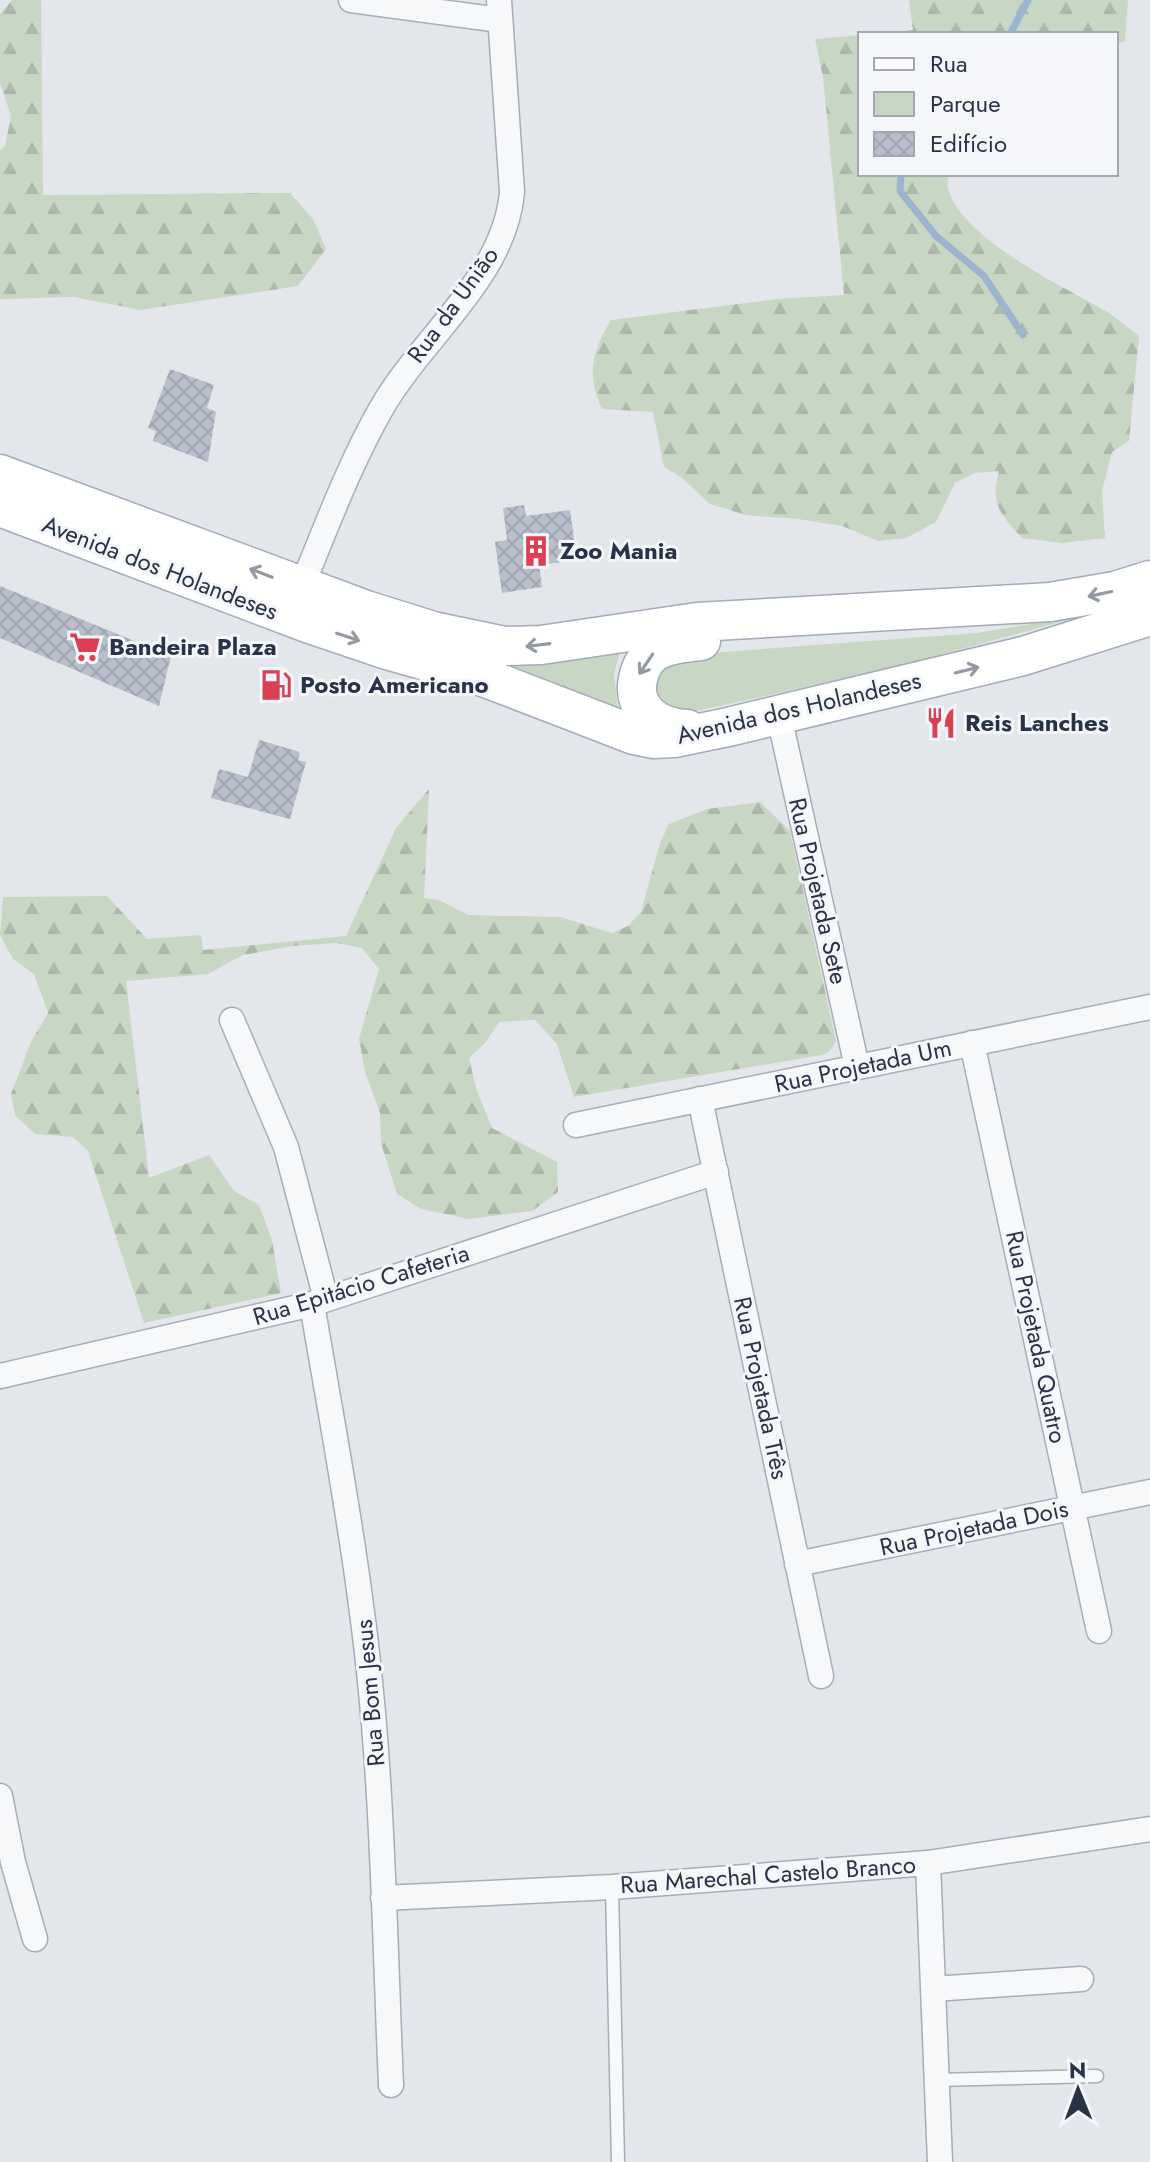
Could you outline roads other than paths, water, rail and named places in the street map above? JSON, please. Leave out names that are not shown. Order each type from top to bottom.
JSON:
[{"type":"main road","name":"Avenida dos Holandeses","points":[[0,474],[301,588],[433,631],[515,647],[697,622],[1050,602],[1115,591],[1150,580]]},
{"type":"main road","name":"Avenida dos Holandeses","points":[[0,507],[310,624],[486,678],[634,735],[653,739],[675,738],[779,716],[1023,656],[1150,616]]},
{"type":"main road","points":[[728,727],[677,729],[650,718],[639,703],[637,686],[640,669],[649,656],[663,648],[680,644],[1050,602]]},
{"type":"street","points":[[351,0],[500,10]]},
{"type":"street","name":"Rua da União","points":[[301,588],[382,407],[481,274],[505,227],[512,192],[500,10]]},
{"type":"street","name":"Rua Projetada Sete","points":[[779,716],[857,1067]]},
{"type":"street","name":"Rua Projetada Um","points":[[576,1125],[1150,1007]]},
{"type":"street","name":"Rua Bom Jesus","points":[[232,1020],[286,1147],[319,1302],[361,1606],[380,1798],[391,2085]]},
{"type":"street","name":"Rua Projetada Quatro","points":[[972,1043],[1099,1631]]},
{"type":"street","name":"Rua Projetada Três","points":[[700,1099],[821,1676]]},
{"type":"street","name":"Rua Epitácio Cafeteria","points":[[0,1376],[319,1302],[716,1172]]},
{"type":"street","name":"Rua Projetada Dois","points":[[797,1564],[1150,1492]]},
{"type":"street","points":[[0,1796],[13,1862],[35,1939]]},
{"type":"street","name":"Rua Marechal Castelo Branco","points":[[383,1898],[612,1887],[928,1863],[1150,1829]]},
{"type":"street","points":[[928,1863],[940,2162]]},
{"type":"street","points":[[933,1989],[1081,1979]]},
{"type":"lane","points":[[612,1887],[618,2162]]},
{"type":"lane","points":[[936,2080],[1097,2076]]},
{"type":"waterway","points":[[1011,32],[1028,0]]},
{"type":"waterway","points":[[901,176],[900,191],[936,236],[984,276],[1023,335]]},
{"type":"place","name":"Zoo Mania","points":[[536,551]]},
{"type":"place","name":"Bandeira Plaza","points":[[85,647]]},
{"type":"place","name":"Posto Americano","points":[[276,685]]},
{"type":"place","name":"Reis Lanches","points":[[941,723]]}]
